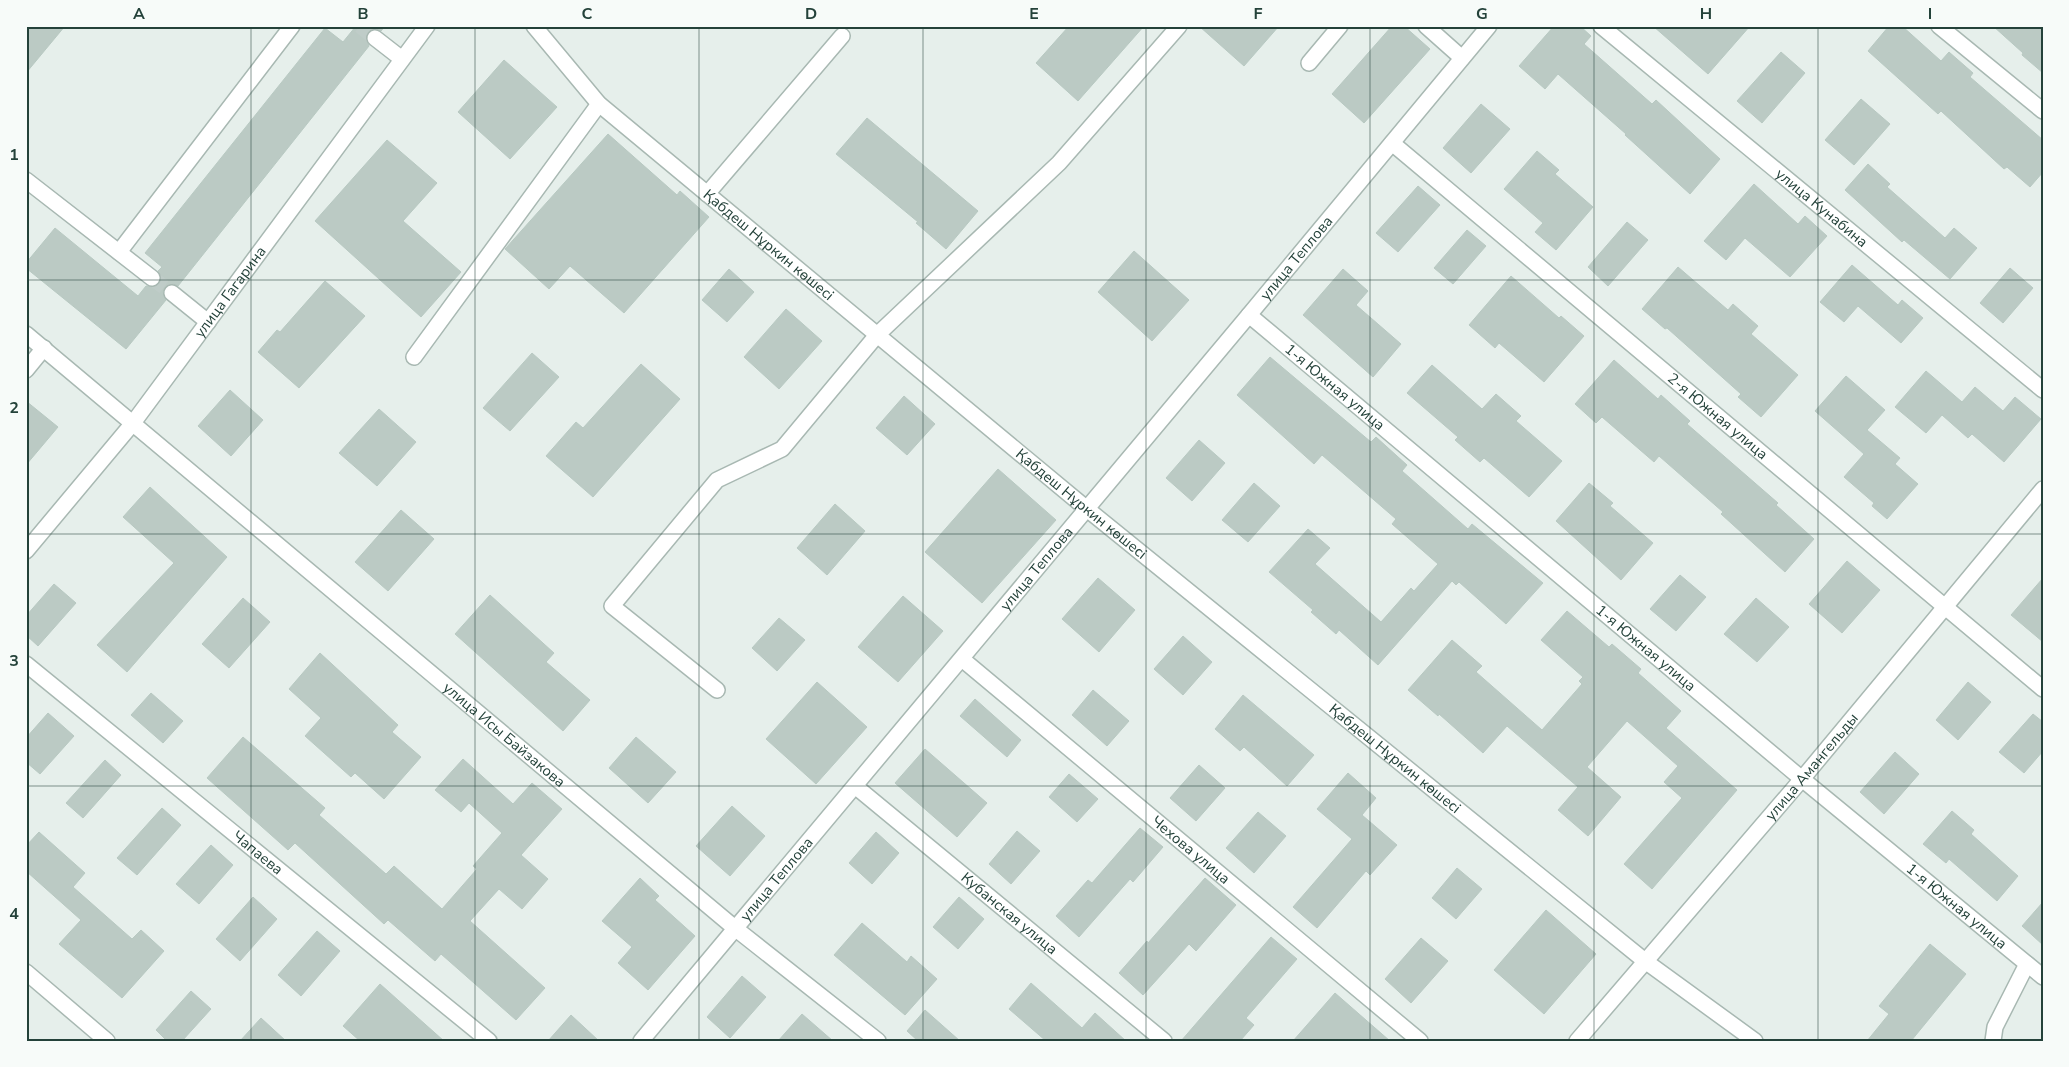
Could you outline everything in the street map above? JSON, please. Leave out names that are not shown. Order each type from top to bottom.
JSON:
[{"type":"street","points":[[119,252],[292,26]]},
{"type":"street","name":"улица Гагарина","points":[[26,551],[133,423],[427,26]]},
{"type":"street","name":"Қабдеш Нұркин көшесі","points":[[534,26],[598,104],[1087,509],[1645,962],[1754,1041]]},
{"type":"street","points":[[717,690],[612,606],[717,480],[782,449],[877,335],[1059,162],[1179,26]]},
{"type":"street","points":[[1309,63],[1340,26]]},
{"type":"street","points":[[1426,26],[1462,58]]},
{"type":"street","name":"улица Теплова","points":[[641,1041],[1489,26]]},
{"type":"street","name":"улица Кунабина","points":[[1601,26],[2043,390]]},
{"type":"street","points":[[1939,26],[2043,111]]},
{"type":"street","points":[[707,194],[842,36]]},
{"type":"street","points":[[376,38],[402,59]]},
{"type":"street","points":[[414,357],[598,104]]},
{"type":"street","name":"2-я Южная улица","points":[[1392,143],[2043,689]]},
{"type":"street","points":[[26,180],[152,278]]},
{"type":"street","points":[[172,293],[208,322]]},
{"type":"street","name":"1-я Южная улица","points":[[1249,315],[1802,779],[2043,978]]},
{"type":"street","name":"улица Исы Байзакова","points":[[26,334],[736,929],[878,1041]]},
{"type":"street","points":[[26,370],[44,348]]},
{"type":"street","name":"улица Амангельды","points":[[1577,1041],[1802,779],[2043,489]]},
{"type":"street","name":"Чехова улица","points":[[962,659],[1420,1041]]},
{"type":"street","name":"Чапаева","points":[[26,664],[489,1041]]},
{"type":"street","name":"Кубанская улица","points":[[855,786],[1164,1041]]},
{"type":"street","points":[[1993,1041],[1994,1028],[2027,964]]},
{"type":"street","points":[[26,972],[107,1041]]},
{"type":"building","points":[[26,26],[65,26],[26,73]]},
{"type":"building","points":[[356,26],[385,26],[381,31],[376,29],[368,32],[366,37],[369,46],[178,286],[173,284],[165,287],[163,292],[166,300],[126,349],[26,268],[26,263],[55,228],[138,296],[146,286],[156,286],[161,280],[158,271],[162,267],[145,253],[325,28],[343,42]]},
{"type":"building","points":[[1069,26],[1144,26],[1078,101],[1036,63]]},
{"type":"building","points":[[1199,26],[1279,26],[1244,66]]},
{"type":"building","points":[[1392,26],[1404,26],[1430,49],[1364,123],[1332,94]]},
{"type":"building","points":[[1554,26],[1580,26],[1591,36],[1584,44],[1652,104],[1656,100],[1720,159],[1690,194],[1558,74],[1545,89],[1519,66]]},
{"type":"building","points":[[1653,26],[1750,26],[1708,74]]},
{"type":"building","points":[[1889,26],[1902,26],[1941,61],[1949,52],[1973,73],[1970,77],[2043,140],[2043,172],[2030,187],[2007,167],[2004,169],[1941,111],[1938,114],[1868,51]]},
{"type":"building","points":[[1993,26],[2043,26],[2043,73],[2022,55],[2023,53]]},
{"type":"building","points":[[1781,52],[1805,73],[1762,123],[1737,101]]},
{"type":"building","points":[[504,60],[557,107],[510,159],[458,112]]},
{"type":"building","points":[[1861,99],[1890,124],[1854,165],[1825,140]]},
{"type":"building","points":[[1481,104],[1510,129],[1471,173],[1443,148]]},
{"type":"building","points":[[867,118],[978,211],[946,249],[916,223],[918,222],[836,154]]},
{"type":"building","points":[[608,134],[677,195],[680,191],[709,217],[624,313],[570,266],[549,289],[505,249]]},
{"type":"building","points":[[387,140],[437,183],[403,221],[461,272],[421,317],[315,221]]},
{"type":"building","points":[[1537,151],[1559,170],[1555,174],[1593,207],[1556,250],[1535,232],[1543,223],[1504,189]]},
{"type":"building","points":[[1868,164],[1890,184],[1887,187],[1945,238],[1954,228],[1977,248],[1950,279],[1904,240],[1902,242],[1845,190]]},
{"type":"building","points":[[1754,184],[1798,224],[1805,216],[1827,236],[1790,277],[1745,238],[1726,260],[1704,241]]},
{"type":"building","points":[[1418,186],[1440,205],[1398,252],[1376,233]]},
{"type":"building","points":[[1627,222],[1648,240],[1608,286],[1588,267]]},
{"type":"building","points":[[1467,230],[1486,246],[1453,284],[1434,268]]},
{"type":"building","points":[[1134,251],[1189,300],[1152,341],[1098,292]]},
{"type":"building","points":[[1852,265],[1898,305],[1902,300],[1923,318],[1901,343],[1858,306],[1844,322],[1820,302]]},
{"type":"building","points":[[1678,267],[1728,310],[1733,304],[1758,326],[1751,334],[1798,375],[1761,417],[1738,397],[1741,394],[1667,328],[1665,329],[1642,309]]},
{"type":"building","points":[[2010,268],[2033,288],[2003,323],[1980,303]]},
{"type":"building","points":[[729,269],[754,292],[727,322],[702,300]]},
{"type":"building","points":[[1343,269],[1368,291],[1356,305],[1401,344],[1373,377],[1303,315]]},
{"type":"building","points":[[1511,276],[1559,318],[1561,316],[1584,336],[1544,382],[1499,343],[1495,348],[1469,325]]},
{"type":"building","points":[[325,281],[365,316],[299,388],[258,352],[277,330],[280,332]]},
{"type":"building","points":[[786,309],[822,341],[779,389],[744,357]]},
{"type":"building","points":[[532,353],[559,377],[510,431],[483,408]]},
{"type":"building","points":[[1270,357],[1371,442],[1376,437],[1407,465],[1402,471],[1468,529],[1472,524],[1543,583],[1506,624],[1459,582],[1456,585],[1452,581],[1378,665],[1339,630],[1336,634],[1311,612],[1313,610],[1269,572],[1308,529],[1330,548],[1315,564],[1381,622],[1411,588],[1414,591],[1438,564],[1392,524],[1396,519],[1322,455],[1314,464],[1237,395]]},
{"type":"building","points":[[1614,360],[1658,399],[1661,395],[1690,421],[1687,424],[1778,503],[1776,505],[1814,539],[1785,572],[1721,514],[1723,512],[1659,456],[1654,462],[1602,417],[1596,423],[1575,404]]},
{"type":"building","points":[[641,364],[680,399],[593,497],[546,456],[576,422],[583,428]]},
{"type":"building","points":[[1432,365],[1482,409],[1496,394],[1521,416],[1516,421],[1562,461],[1529,497],[1484,458],[1480,462],[1455,440],[1458,437],[1407,393]]},
{"type":"building","points":[[1926,371],[1962,402],[1975,387],[2003,411],[2015,397],[2041,419],[2004,462],[1972,434],[1968,438],[1942,415],[1926,433],[1895,407]]},
{"type":"building","points":[[1846,376],[1885,410],[1867,430],[1900,458],[1895,464],[1918,484],[1887,519],[1872,506],[1874,503],[1844,477],[1864,454],[1815,411]]},
{"type":"building","points":[[230,390],[263,420],[231,456],[198,426]]},
{"type":"building","points":[[904,396],[935,424],[907,455],[876,428]]},
{"type":"building","points":[[26,401],[58,427],[26,465]]},
{"type":"building","points":[[379,409],[416,442],[377,486],[339,453]]},
{"type":"building","points":[[1199,440],[1225,463],[1192,501],[1166,478]]},
{"type":"building","points":[[998,469],[1056,520],[982,603],[925,552]]},
{"type":"building","points":[[1254,483],[1280,506],[1248,542],[1222,520]]},
{"type":"building","points":[[1589,483],[1613,503],[1610,506],[1653,543],[1621,580],[1556,521]]},
{"type":"building","points":[[150,487],[227,557],[127,672],[97,645],[174,563],[123,517]]},
{"type":"building","points":[[835,504],[865,531],[827,575],[797,548]]},
{"type":"building","points":[[401,510],[434,539],[388,591],[355,562]]},
{"type":"building","points":[[1847,561],[1880,590],[1842,633],[1809,604]]},
{"type":"building","points":[[1680,575],[1706,597],[1676,631],[1650,609]]},
{"type":"building","points":[[1098,578],[1135,610],[1099,652],[1062,619]]},
{"type":"building","points":[[2043,578],[2043,642],[2011,615]]},
{"type":"building","points":[[54,584],[76,603],[38,646],[26,635],[26,616]]},
{"type":"building","points":[[490,595],[554,653],[546,662],[590,700],[563,731],[455,634]]},
{"type":"building","points":[[903,596],[943,631],[898,682],[858,647]]},
{"type":"building","points":[[243,598],[270,622],[229,668],[202,644]]},
{"type":"building","points":[[1756,598],[1789,627],[1757,662],[1724,634]]},
{"type":"building","points":[[1567,611],[1609,647],[1612,644],[1641,669],[1638,673],[1681,711],[1666,728],[1737,790],[1652,889],[1624,864],[1682,798],[1664,782],[1678,766],[1627,721],[1587,767],[1621,797],[1588,836],[1558,810],[1578,787],[1507,726],[1483,753],[1439,714],[1438,716],[1408,690],[1452,640],[1482,666],[1476,672],[1542,730],[1582,684],[1579,681],[1583,677],[1541,640]]},
{"type":"building","points":[[779,618],[805,640],[777,671],[752,648]]},
{"type":"building","points":[[1183,636],[1212,662],[1183,695],[1154,669]]},
{"type":"building","points":[[320,653],[398,725],[392,732],[421,757],[384,799],[355,773],[351,777],[305,736],[321,718],[289,689]]},
{"type":"building","points":[[817,682],[867,727],[816,784],[766,739]]},
{"type":"building","points":[[1968,682],[1991,702],[1958,740],[1936,720]]},
{"type":"building","points":[[1093,690],[1129,721],[1107,746],[1072,715]]},
{"type":"building","points":[[151,693],[183,721],[163,743],[131,715]]},
{"type":"building","points":[[1243,695],[1314,755],[1287,786],[1244,747],[1240,751],[1215,729]]},
{"type":"building","points":[[975,699],[1021,740],[1007,757],[960,716]]},
{"type":"building","points":[[48,713],[74,736],[40,774],[26,762],[26,738]]},
{"type":"building","points":[[2033,714],[2043,722],[2043,751],[2024,773],[1999,752]]},
{"type":"building","points":[[243,737],[325,808],[319,815],[386,874],[394,866],[442,909],[477,869],[473,866],[502,833],[469,803],[461,812],[435,790],[463,759],[513,804],[532,783],[562,809],[521,855],[548,879],[522,909],[499,889],[470,921],[545,988],[516,1020],[441,954],[435,961],[388,920],[384,924],[295,843],[288,850],[207,778]]},
{"type":"building","points":[[636,737],[676,772],[648,803],[609,768]]},
{"type":"building","points":[[925,749],[987,803],[957,837],[895,783]]},
{"type":"building","points":[[1895,752],[1919,774],[1884,814],[1860,792]]},
{"type":"building","points":[[105,760],[121,775],[83,818],[66,803]]},
{"type":"building","points":[[1199,765],[1225,788],[1196,821],[1170,798]]},
{"type":"building","points":[[1348,773],[1376,798],[1362,815],[1397,845],[1370,875],[1366,871],[1317,928],[1293,907],[1352,839],[1317,809]]},
{"type":"building","points":[[1069,774],[1098,799],[1077,822],[1049,797]]},
{"type":"building","points":[[732,806],[765,836],[730,876],[696,846]]},
{"type":"building","points":[[162,808],[181,825],[137,875],[117,858]]},
{"type":"building","points":[[1952,811],[1974,830],[1971,834],[2018,876],[1997,901],[1949,859],[1946,863],[1923,844]]},
{"type":"building","points":[[1258,812],[1286,836],[1254,873],[1226,848]]},
{"type":"building","points":[[1140,828],[1163,847],[1133,882],[1130,879],[1079,937],[1056,916],[1088,880],[1092,883]]},
{"type":"building","points":[[1017,831],[1040,851],[1011,884],[989,864]]},
{"type":"building","points":[[39,832],[85,873],[73,887],[132,939],[141,930],[164,951],[122,998],[59,944],[81,920],[26,871],[26,846]]},
{"type":"building","points":[[876,832],[899,853],[872,884],[849,863]]},
{"type":"building","points":[[211,845],[233,865],[199,904],[176,884]]},
{"type":"building","points":[[1457,868],[1482,889],[1456,919],[1432,898]]},
{"type":"building","points":[[640,878],[659,896],[655,900],[695,936],[648,990],[618,963],[632,947],[602,921]]},
{"type":"building","points":[[1205,878],[1236,905],[1196,951],[1189,944],[1143,995],[1119,973]]},
{"type":"building","points":[[253,897],[277,919],[240,961],[216,939]]},
{"type":"building","points":[[959,897],[984,919],[958,949],[933,927]]},
{"type":"building","points":[[2043,902],[2043,945],[2022,926]]},
{"type":"building","points":[[1546,910],[1596,954],[1544,1014],[1494,970]]},
{"type":"building","points":[[862,923],[907,962],[911,956],[937,979],[905,1015],[834,955]]},
{"type":"building","points":[[317,931],[340,951],[301,996],[278,975]]},
{"type":"building","points":[[1271,937],[1297,959],[1246,1018],[1254,1025],[1240,1041],[1181,1041]]},
{"type":"building","points":[[1421,938],[1448,961],[1411,1003],[1385,979]]},
{"type":"building","points":[[1930,944],[1966,974],[1911,1041],[1867,1041],[1889,1014],[1879,1006]]},
{"type":"building","points":[[742,976],[766,997],[730,1038],[707,1017]]},
{"type":"building","points":[[1031,983],[1082,1028],[1095,1013],[1126,1041],[1046,1041],[1009,1009]]},
{"type":"building","points":[[380,984],[444,1041],[360,1041],[343,1026]]},
{"type":"building","points":[[191,991],[211,1009],[182,1041],[167,1041],[156,1030]]},
{"type":"building","points":[[1335,993],[1390,1041],[1293,1041]]},
{"type":"building","points":[[925,1010],[960,1041],[918,1041],[907,1031]]},
{"type":"building","points":[[802,1014],[833,1041],[778,1041]]},
{"type":"building","points":[[571,1015],[599,1041],[548,1041]]},
{"type":"building","points":[[261,1018],[286,1041],[240,1041]]},
{"type":"tunnel","points":[[360,26],[375,38]]},
{"type":"tunnel","points":[[152,278],[172,293]]}]
